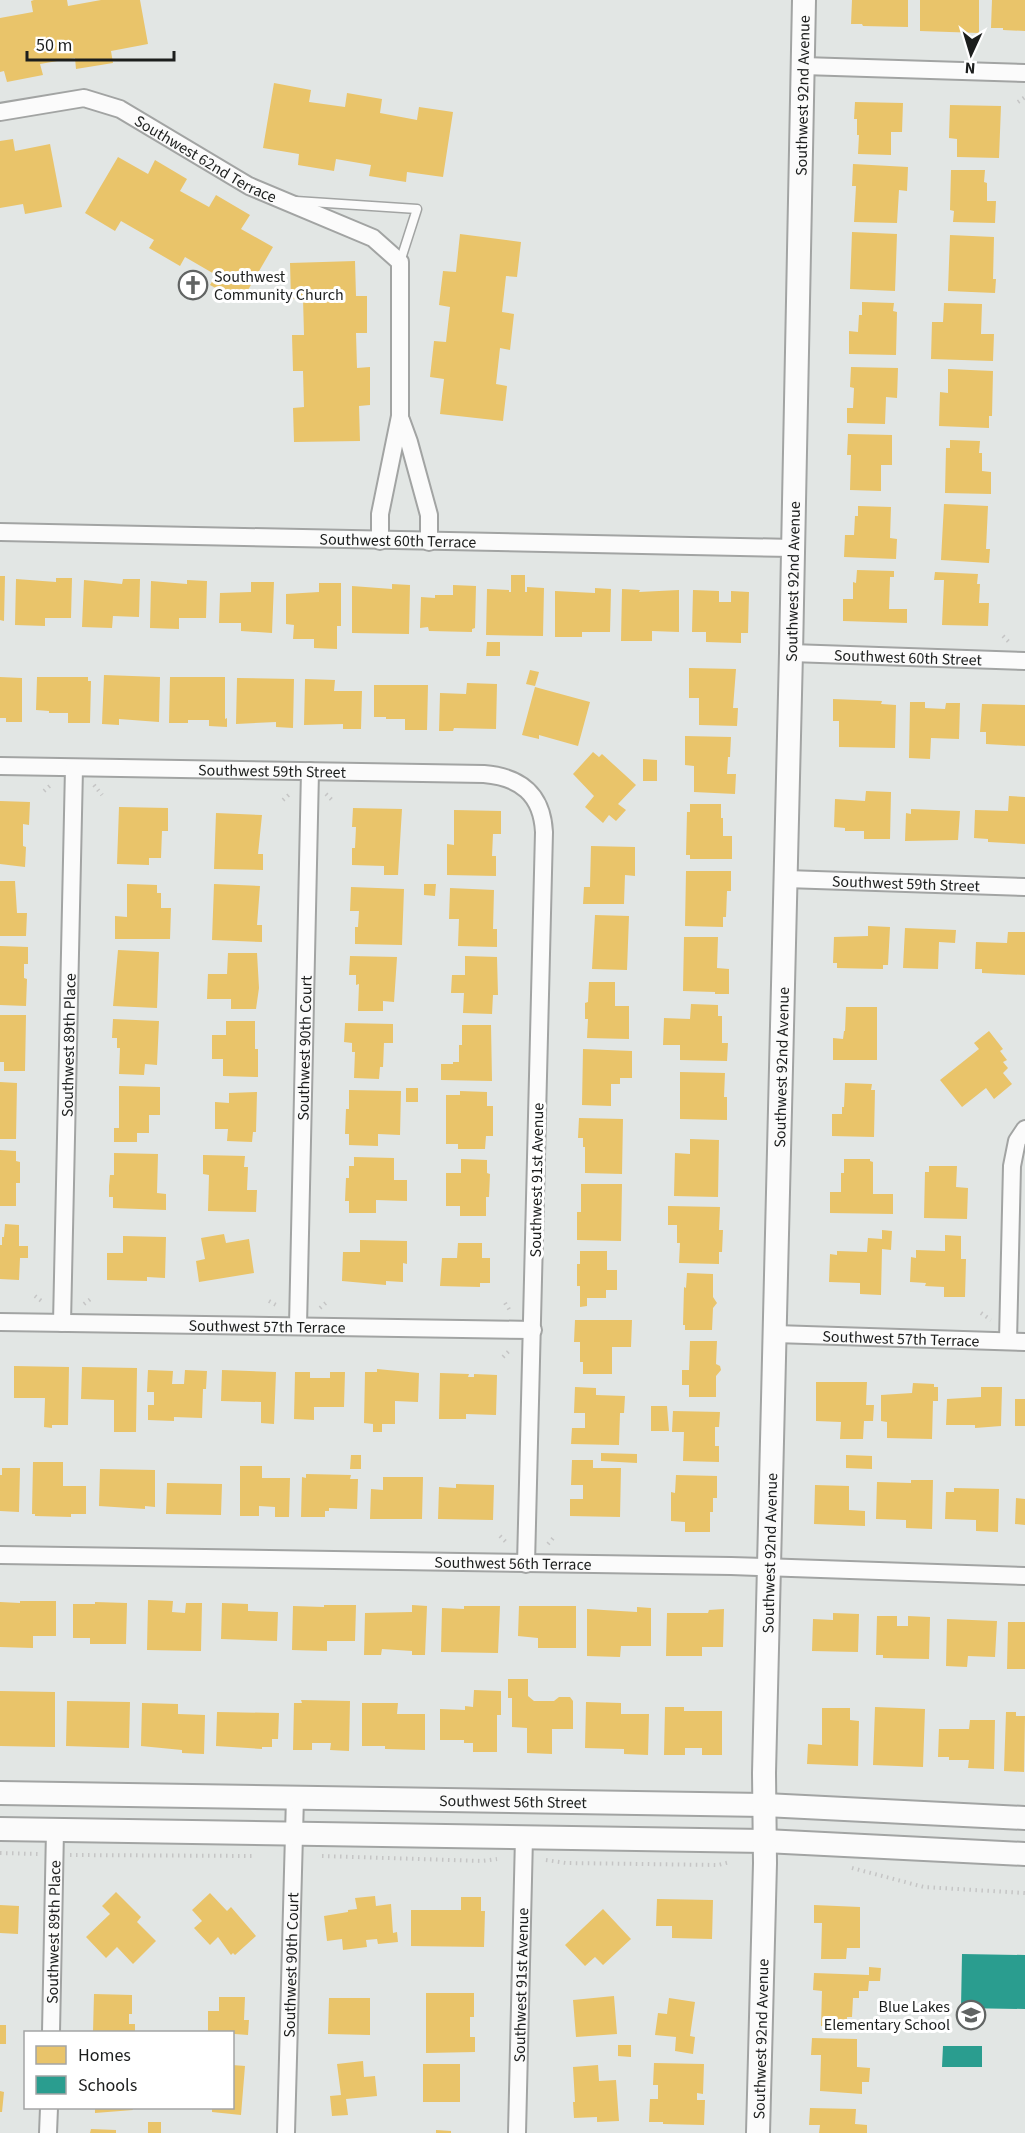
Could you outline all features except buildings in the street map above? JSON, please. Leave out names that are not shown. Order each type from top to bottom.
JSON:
[{"type":"street","name":"Southwest 92nd Avenue","points":[[758,2133],[765,1841],[764,1773],[794,548],[804,0]]},
{"type":"street","points":[[803,66],[1025,73]]},
{"type":"street","name":"Southwest 62nd Terrace","points":[[0,112],[84,98],[120,109],[249,186],[373,238],[400,262]]},
{"type":"street","points":[[380,541],[380,514],[399,416],[400,262]]},
{"type":"street","points":[[399,416],[410,442],[429,515],[429,542]]},
{"type":"street","name":"Southwest 60th Terrace","points":[[0,532],[794,548]]},
{"type":"street","name":"Southwest 60th Street","points":[[791,653],[1025,661]]},
{"type":"street","name":"Southwest 59th Street","points":[[0,766],[497,775],[519,784],[535,799]]},
{"type":"street","name":"Southwest 89th Place","points":[[62,1323],[74,768]]},
{"type":"street","name":"Southwest 90th Court","points":[[298,1326],[310,771]]},
{"type":"street","name":"Southwest 91st Avenue","points":[[526,1564],[544,832],[542,814],[535,799]]},
{"type":"street","name":"Southwest 59th Street","points":[[786,879],[1025,887]]},
{"type":"street","points":[[1017,1342],[1012,1166],[1017,1141],[1025,1129]]},
{"type":"street","name":"Southwest 57th Terrace","points":[[0,1322],[533,1330]]},
{"type":"street","name":"Southwest 57th Terrace","points":[[776,1334],[1017,1342]]},
{"type":"street","name":"Southwest 56th Terrace","points":[[0,1555],[770,1567],[1025,1576]]},
{"type":"street","name":"Southwest 56th Street","points":[[0,1792],[765,1805],[1025,1818]]},
{"type":"street","name":"Southwest 90th Court","points":[[286,2133],[295,1797]]},
{"type":"street","points":[[0,1829],[765,1841],[1025,1854]]},
{"type":"street","name":"Southwest 89th Place","points":[[51,2031],[55,1830]]},
{"type":"street","name":"Southwest 91st Avenue","points":[[517,2133],[524,1837]]},
{"type":"street","points":[[48,2133],[49,2109]]},
{"type":"lane","points":[[280,200],[417,209],[400,262]]},
{"type":"path","points":[[1018,102],[1025,97]]},
{"type":"path","points":[[1003,636],[1009,642]]},
{"type":"path","points":[[44,791],[52,784]]},
{"type":"path","points":[[94,785],[102,795]]},
{"type":"path","points":[[283,800],[291,793]]},
{"type":"path","points":[[326,794],[334,802]]},
{"type":"path","points":[[35,1296],[44,1303]]},
{"type":"path","points":[[84,1304],[92,1298]]},
{"type":"path","points":[[269,1300],[278,1306]]},
{"type":"path","points":[[320,1308],[327,1302]]},
{"type":"path","points":[[505,1303],[511,1312]]},
{"type":"path","points":[[981,1313],[991,1320]]},
{"type":"path","points":[[503,1357],[510,1350]]},
{"type":"path","points":[[500,1536],[507,1543]]},
{"type":"path","points":[[548,1544],[555,1536]]},
{"type":"path","points":[[0,1853],[29,1853]]},
{"type":"path","points":[[81,1855],[256,1856]]},
{"type":"path","points":[[320,1856],[482,1861],[497,1859]]},
{"type":"path","points":[[551,1861],[718,1865],[734,1862]]},
{"type":"path","points":[[842,1867],[867,1871],[924,1887],[1025,1893]]},
{"type":"place","name":"Southwest Community Church","points":[[193,285]]},
{"type":"place","name":"Blue Lakes Elementary School","points":[[971,2015]]}]
